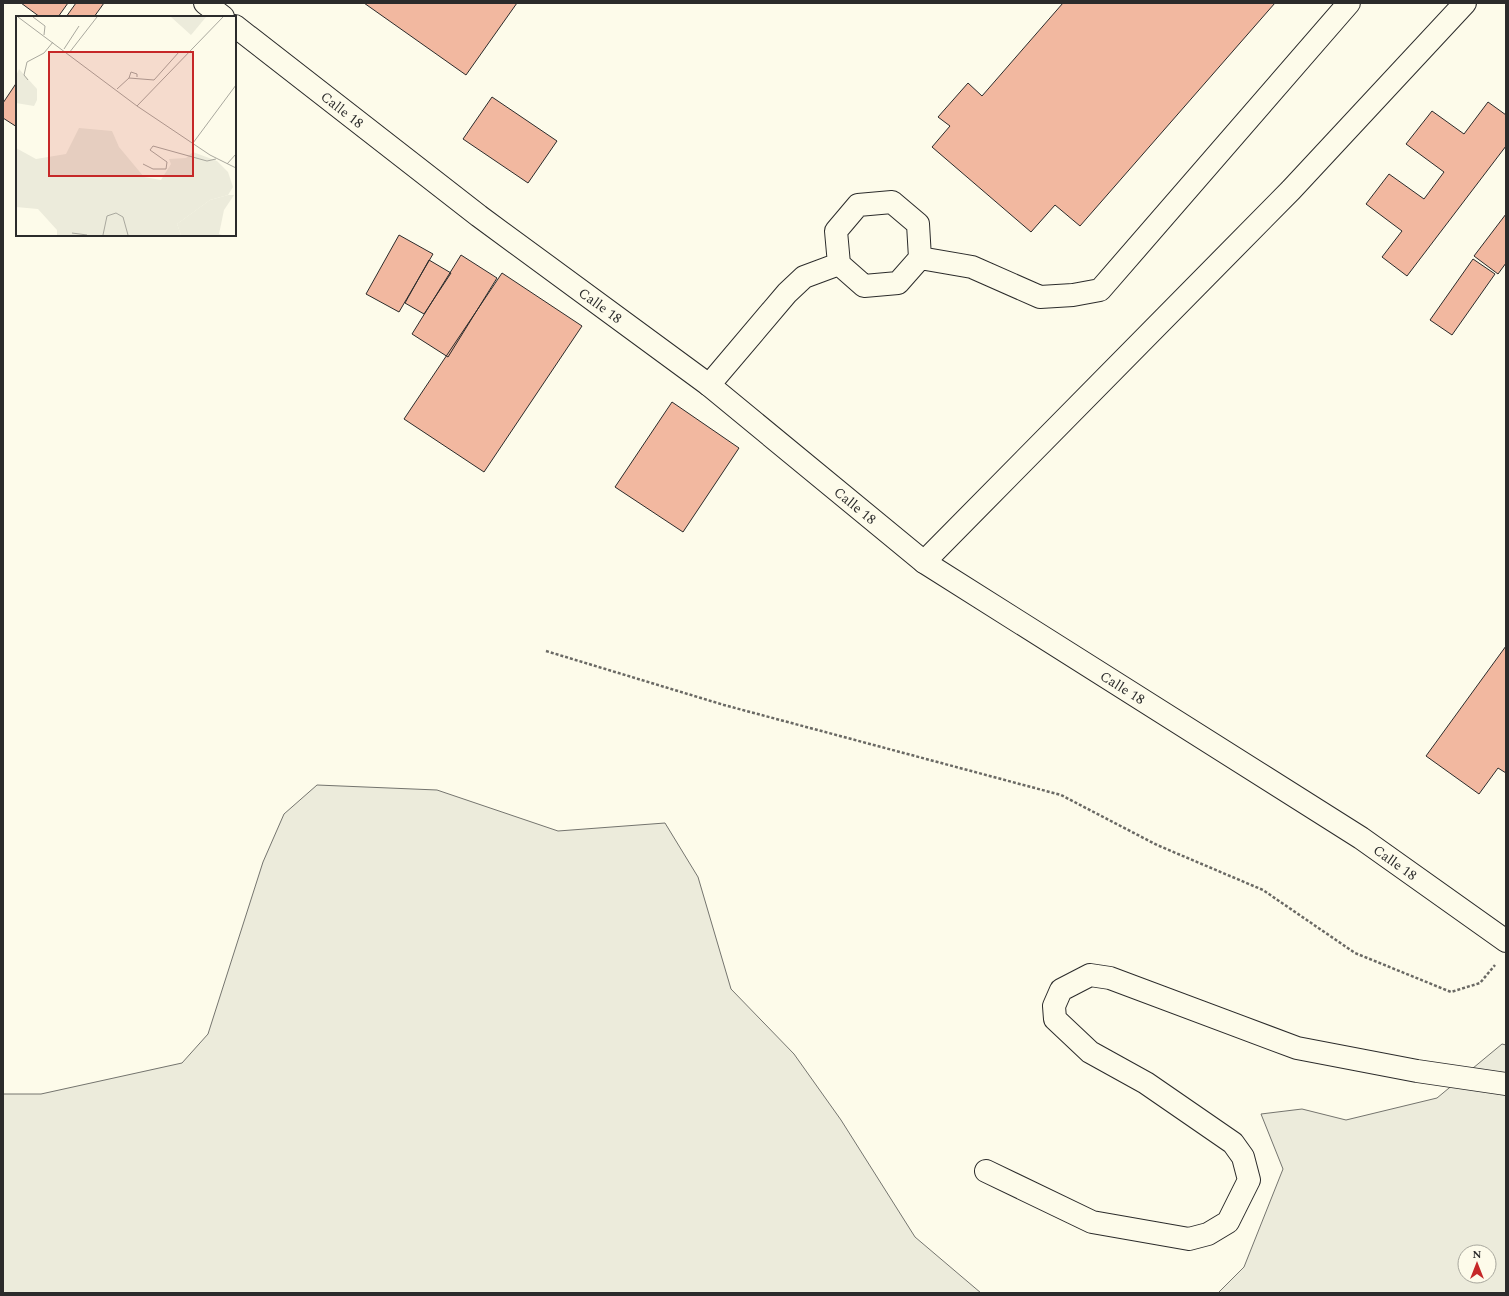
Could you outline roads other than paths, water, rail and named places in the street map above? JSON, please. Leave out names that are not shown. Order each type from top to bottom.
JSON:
[{"type":"main road","points":[[920,258],[972,267],[1040,297],[1073,295],[1100,290],[1349,3]]},
{"type":"main road","points":[[924,562],[1286,196],[1465,3]]},
{"type":"main road","name":"Calle 18","points":[[236,27],[479,216],[709,385],[924,562],[1361,838],[1506,941]]},
{"type":"main road","points":[[892,202],[918,224],[920,258],[898,283],[864,286],[839,264],[836,230],[858,205],[892,202]]},
{"type":"main road","points":[[709,385],[787,293],[804,277],[839,264]]},
{"type":"main road","points":[[986,1171],[1092,1222],[1189,1239],[1208,1234],[1228,1222],[1248,1180],[1243,1157],[1233,1143],[1146,1083],[1090,1052],[1055,1019],[1054,1006],[1061,990],[1090,975],[1110,978],[1297,1048],[1417,1071],[1506,1084]]}]
